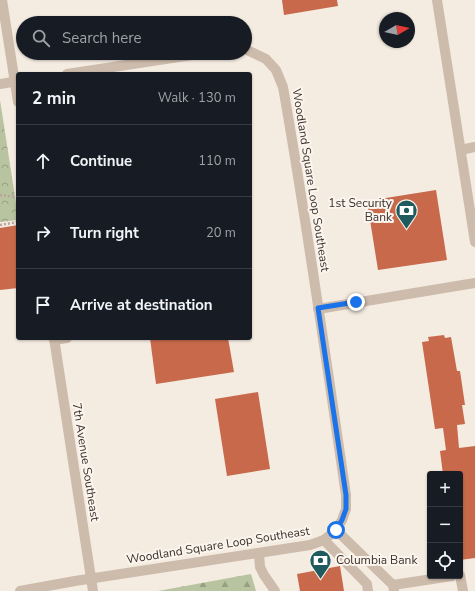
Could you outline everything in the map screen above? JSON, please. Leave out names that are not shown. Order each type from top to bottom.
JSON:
[{"type":"street","points":[[0,84],[16,81],[2,0]]},
{"type":"street","points":[[437,0],[475,242]]},
{"type":"street","name":"Woodland Square Loop Southeast","points":[[20,591],[310,545],[324,540],[336,530],[342,520],[346,509],[346,495],[305,216],[283,87],[276,70],[266,59],[252,52]]},
{"type":"street","points":[[80,72],[159,60]]},
{"type":"street","points":[[461,150],[475,148]]},
{"type":"street","points":[[318,308],[475,283]]},
{"type":"street","name":"7th Avenue Southeast","points":[[54,340],[93,591]]},
{"type":"street","points":[[336,530],[394,588],[438,579]]},
{"type":"street","points":[[324,540],[367,584],[368,591]]},
{"type":"street","points":[[259,554],[260,567],[264,575],[274,587],[275,591]]},
{"type":"street","points":[[461,579],[463,591]]},
{"type":"path","points":[[0,195],[16,197]]},
{"type":"path","points":[[0,225],[16,222]]},
{"type":"green space","points":[[0,100],[16,203],[16,220],[0,222]]},
{"type":"green space","points":[[251,574],[256,591],[158,591]]},
{"type":"building","points":[[282,0],[337,0],[338,6],[284,15]]},
{"type":"building","name":"1st Security Bank","points":[[436,190],[447,260],[378,270],[367,201]]},
{"type":"building","points":[[16,225],[16,288],[0,290],[0,228]]},
{"type":"building","points":[[444,335],[445,338],[451,337],[457,371],[460,371],[465,405],[462,405],[465,424],[457,425],[459,448],[475,446],[475,558],[463,560],[463,471],[443,471],[440,451],[446,450],[443,428],[435,429],[422,342],[429,341],[428,337]]},
{"type":"building","points":[[150,340],[228,340],[234,372],[156,384]]},
{"type":"building","points":[[258,392],[270,469],[227,476],[215,399]]},
{"type":"building","name":"Columbia Bank","points":[[340,566],[344,591],[300,591],[297,574]]},
{"type":"place","name":"1st Security Bank","points":[[407,230]]},
{"type":"place","name":"Columbia Bank","points":[[320,580]]},
{"type":"route","points":[[336,530],[346,509],[346,495],[318,308],[356,302]]}]
